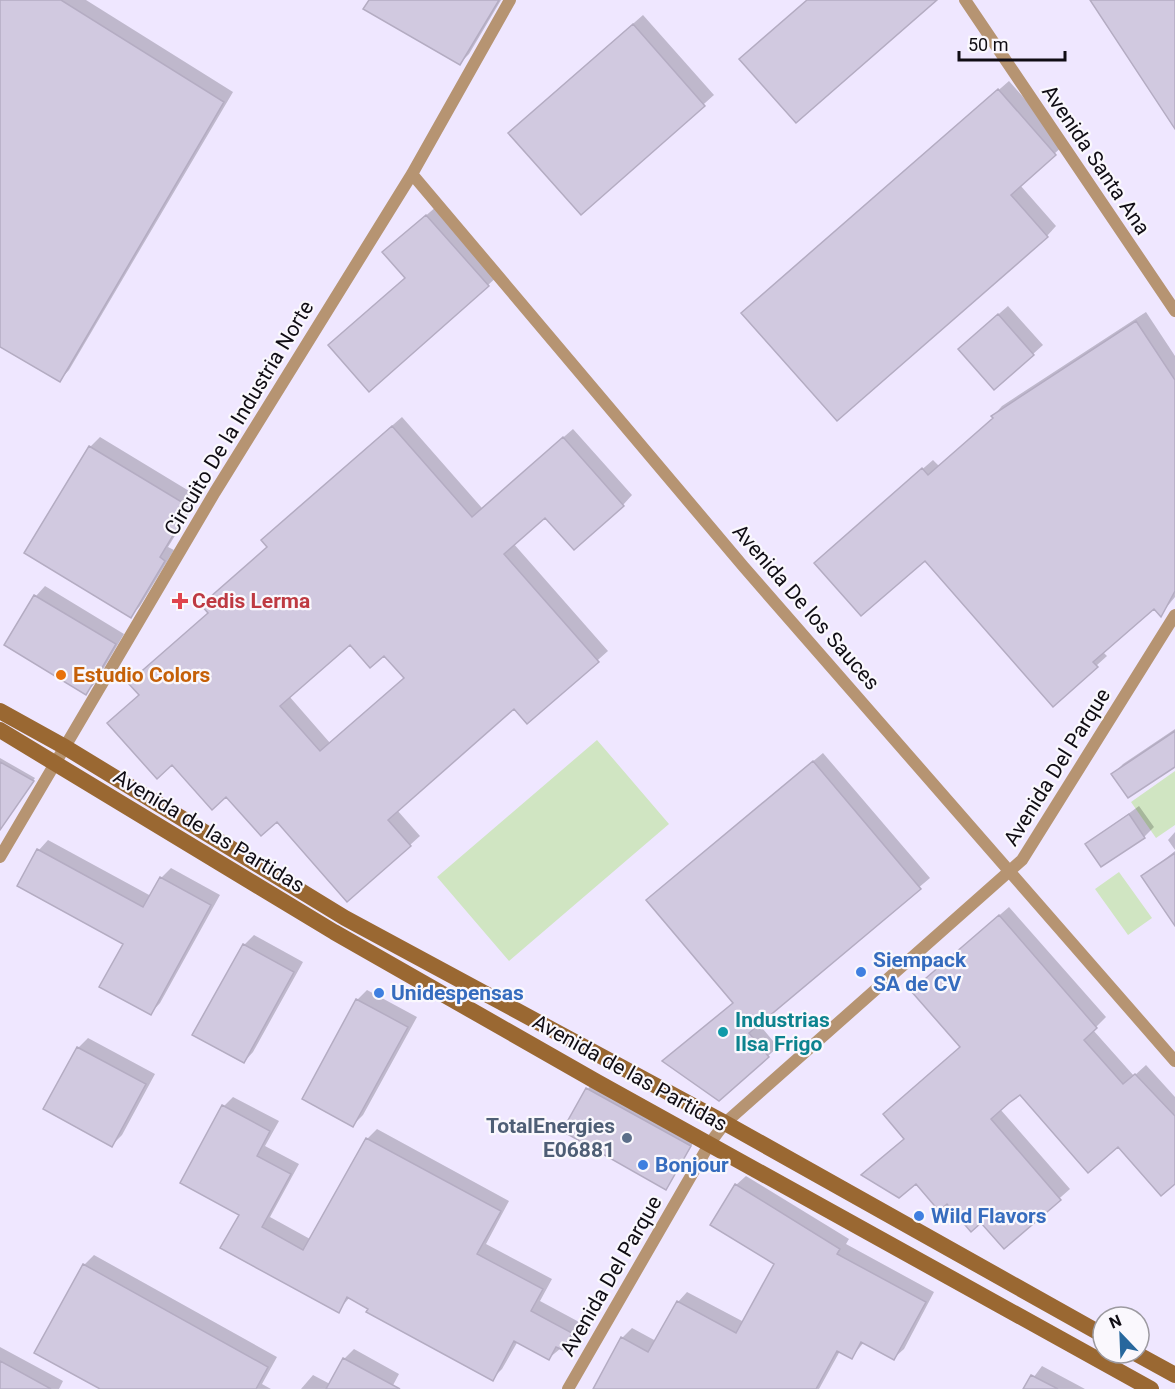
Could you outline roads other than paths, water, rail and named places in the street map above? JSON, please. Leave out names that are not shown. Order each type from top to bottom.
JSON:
[{"type":"main road","name":"Avenida de las Partidas","points":[[0,711],[65,747],[345,918],[725,1123],[1091,1328]]},
{"type":"main road","name":"Avenida de las Partidas","points":[[0,730],[334,932],[1151,1389]]},
{"type":"main road","points":[[1151,1362],[1175,1375]]},
{"type":"street","name":"Circuito De la Industria Norte","points":[[0,857],[215,492],[412,174],[510,0]]},
{"type":"street","name":"Avenida Santa Ana","points":[[965,0],[1175,311]]},
{"type":"street","name":"Avenida De los Sauces","points":[[412,174],[742,566],[1175,1061]]},
{"type":"street","name":"Avenida Del Parque","points":[[568,1389],[710,1143],[725,1123],[1010,872],[1031,848],[1175,615]]},
{"type":"place","name":"Cedis Lerma","points":[[180,601]]},
{"type":"place","name":"Estudio Colors","points":[[61,675]]},
{"type":"place","name":"Siempack SA de CV","points":[[861,972]]},
{"type":"place","name":"Unidespensas","points":[[379,993]]},
{"type":"place","name":"Industrias Ilsa Frigo","points":[[723,1032]]},
{"type":"place","name":"TotalEnergies E06881","points":[[627,1138]]},
{"type":"place","name":"Bonjour","points":[[643,1165]]},
{"type":"place","name":"Wild Flavors","points":[[919,1216]]}]
